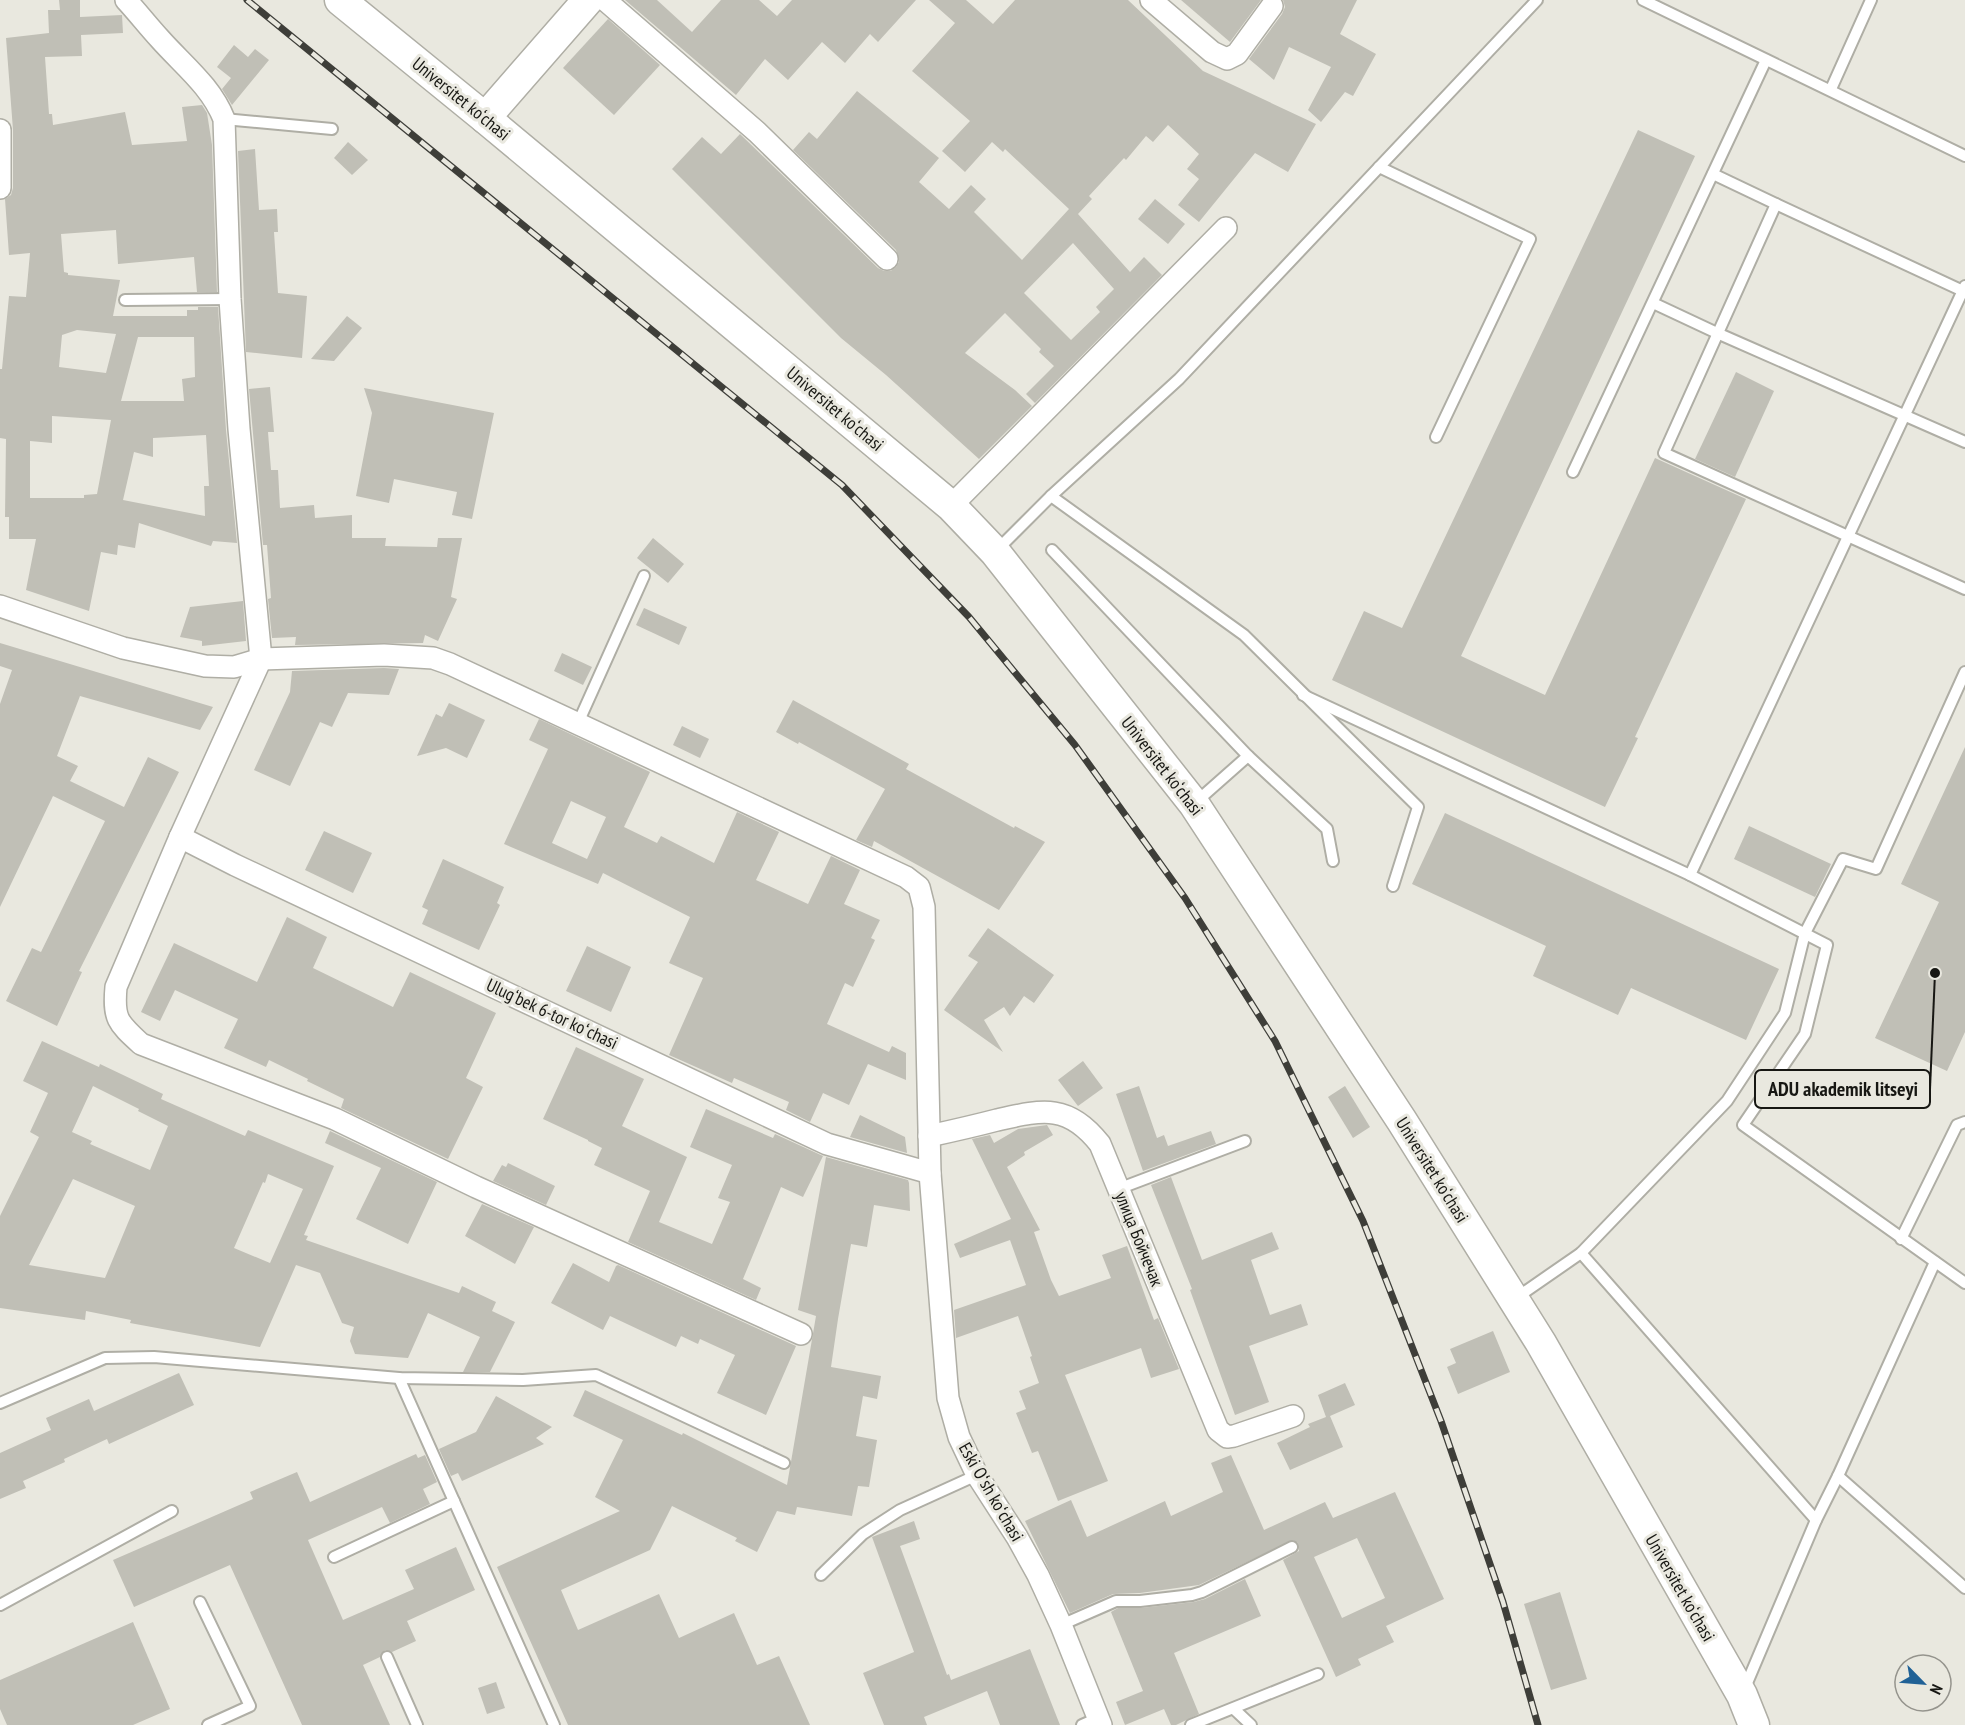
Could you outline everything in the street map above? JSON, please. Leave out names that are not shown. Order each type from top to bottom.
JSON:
[{"type":"main road","name":"Universitet kо‘chasi","points":[[340,0],[485,117],[951,506],[995,552],[1194,804],[1402,1121],[1541,1343],[1742,1695],[1754,1725]]},
{"type":"main road","points":[[485,117],[588,0]]},
{"type":"street","points":[[126,0],[208,89],[218,102],[224,119],[230,299],[239,429],[261,659],[180,837],[116,987],[115,1014],[123,1028],[141,1044],[335,1119],[476,1187],[801,1334]]},
{"type":"street","points":[[605,0],[758,132],[886,259]]},
{"type":"street","points":[[1150,0],[1212,52],[1227,59],[1237,54],[1272,6]]},
{"type":"street","points":[[0,130],[0,188]]},
{"type":"street","points":[[951,506],[1226,228]]},
{"type":"street","points":[[0,606],[123,648],[205,666],[234,667],[261,659],[384,655],[433,658],[578,723]]},
{"type":"street","name":"Eski Oʻsh koʻchasi","points":[[578,723],[906,878],[919,887],[924,907],[930,1173],[948,1398],[959,1437],[977,1475],[1017,1537],[1038,1575],[1060,1625],[1094,1723]]},
{"type":"street","name":"Ulug‘bek 6-tor koʻchasi","points":[[180,837],[827,1144],[930,1173]]},
{"type":"street","name":"улица Бойчечак","points":[[929,1136],[1036,1111],[1057,1113],[1082,1125],[1100,1144],[1218,1430],[1227,1437],[1234,1436],[1293,1416]]},
{"type":"lane","points":[[995,552],[1179,379],[1536,0]]},
{"type":"lane","points":[[1830,90],[1871,0]]},
{"type":"lane","points":[[1650,2],[1965,156]]},
{"type":"lane","points":[[1573,472],[1766,60]]},
{"type":"lane","points":[[224,119],[332,129]]},
{"type":"lane","points":[[1379,167],[1530,239],[1436,437]]},
{"type":"lane","points":[[1690,875],[1964,288],[1713,174]]},
{"type":"lane","points":[[1776,204],[1664,453],[1965,589]]},
{"type":"lane","points":[[125,300],[230,299]]},
{"type":"lane","points":[[1653,303],[1965,442]]},
{"type":"lane","points":[[1052,496],[1244,635],[1418,807],[1393,886]]},
{"type":"lane","points":[[1052,550],[1248,756],[1327,829],[1333,861]]},
{"type":"lane","points":[[578,723],[644,576]]},
{"type":"lane","points":[[1514,1300],[1581,1253],[1727,1101],[1785,1013],[1804,933],[1843,859],[1876,869],[1965,672]]},
{"type":"lane","points":[[1303,695],[1690,875],[1827,945],[1805,1034],[1743,1125],[1901,1239],[1963,1278]]},
{"type":"lane","points":[[1194,804],[1248,756]]},
{"type":"lane","points":[[1901,1239],[1958,1125],[1965,1122]]},
{"type":"lane","points":[[1118,1189],[1245,1141]]},
{"type":"lane","points":[[1581,1253],[1816,1520]]},
{"type":"lane","points":[[1742,1695],[1816,1520],[1935,1262]]},
{"type":"lane","points":[[0,1403],[105,1358],[154,1357],[399,1378],[523,1380],[596,1375],[784,1463]]},
{"type":"lane","points":[[399,1378],[554,1725]]},
{"type":"lane","points":[[821,1575],[863,1534],[900,1510],[977,1475]]},
{"type":"lane","points":[[1838,1476],[1965,1588]]},
{"type":"lane","points":[[334,1557],[454,1501]]},
{"type":"lane","points":[[0,1605],[172,1511]]},
{"type":"lane","points":[[1060,1625],[1116,1601],[1140,1601],[1203,1592],[1292,1547]]},
{"type":"lane","points":[[200,1602],[250,1706],[208,1725]]},
{"type":"lane","points":[[387,1657],[417,1725]]},
{"type":"lane","points":[[1191,1725],[1318,1674]]},
{"type":"lane","points":[[1234,1708],[1251,1725]]},
{"type":"building","points":[[59,0],[80,0],[80,17],[122,15],[123,33],[81,35],[82,56],[45,57],[49,114],[52,114],[53,125],[125,112],[132,145],[187,141],[182,107],[202,105],[207,113],[212,145],[217,292],[197,292],[194,257],[118,264],[116,230],[61,234],[64,272],[68,275],[120,280],[113,316],[187,316],[187,310],[198,310],[198,307],[218,307],[226,430],[237,543],[213,541],[211,546],[139,523],[135,548],[118,545],[117,555],[101,552],[89,611],[26,590],[36,539],[9,539],[9,517],[5,517],[6,439],[0,438],[0,369],[2,369],[9,296],[26,297],[30,253],[9,255],[5,199],[11,195],[13,188],[13,130],[6,38],[49,33],[48,10],[60,10]],"holes":[[[77,330],[116,334],[106,373],[59,367],[62,335]],[[138,337],[194,337],[195,377],[182,379],[184,401],[121,401]],[[52,416],[111,420],[97,494],[84,495],[84,498],[30,498],[30,441],[52,443]],[[206,435],[209,486],[204,486],[205,516],[123,500],[134,452],[153,457],[153,438]]]},
{"type":"building","points":[[625,0],[657,0],[692,32],[721,0],[759,0],[777,16],[792,0],[916,0],[878,42],[870,34],[845,63],[822,42],[788,80],[765,59],[736,95]]},
{"type":"building","points":[[929,0],[966,0],[993,24],[1015,0],[1128,0],[1203,71],[1316,124],[1288,172],[1255,153],[1199,222],[1178,205],[1199,179],[1187,169],[1199,154],[1168,125],[1153,142],[1146,136],[1126,160],[1124,158],[1089,196],[1092,199],[1078,214],[1130,272],[1144,257],[1162,275],[1035,403],[1026,394],[1054,366],[1039,352],[1041,349],[1005,313],[965,353],[1015,390],[1032,406],[979,459],[886,375],[841,338],[672,169],[702,137],[721,154],[740,134],[878,268],[891,271],[899,262],[896,250],[793,150],[809,132],[817,139],[857,91],[939,158],[919,182],[949,209],[971,185],[986,199],[974,212],[1022,260],[1069,209],[1005,149],[1003,152],[992,142],[965,172],[942,151],[970,121],[912,71],[955,23]],"holes":[[[1073,243],[1114,289],[1096,307],[1100,312],[1071,340],[1024,293]]]},
{"type":"building","points":[[1181,0],[1261,0],[1230,42]]},
{"type":"building","points":[[1283,0],[1357,0],[1340,34],[1376,54],[1353,96],[1345,92],[1321,122],[1308,110],[1331,67],[1289,47],[1274,80],[1249,59],[1282,14],[1285,7]]},
{"type":"building","points":[[608,19],[660,65],[614,115],[563,68]]},
{"type":"building","points":[[234,45],[248,57],[255,49],[269,60],[232,105],[222,89],[231,78],[217,67]]},
{"type":"building","points":[[1638,130],[1695,156],[1461,656],[1545,695],[1655,458],[1746,499],[1635,737],[1638,738],[1605,807],[1332,680],[1364,611],[1402,628]]},
{"type":"building","points":[[348,142],[368,160],[352,175],[334,158]]},
{"type":"building","points":[[255,149],[259,210],[277,209],[278,232],[274,232],[278,293],[307,296],[302,358],[246,352],[238,151]]},
{"type":"building","points":[[1155,199],[1185,224],[1168,244],[1138,219]]},
{"type":"building","points":[[347,316],[362,328],[334,361],[311,359]]},
{"type":"building","points":[[1736,372],[1774,391],[1735,477],[1695,459]]},
{"type":"building","points":[[270,387],[274,432],[268,432],[271,470],[278,470],[280,508],[314,505],[315,518],[352,515],[352,538],[386,538],[385,546],[437,547],[438,538],[462,538],[451,597],[457,599],[438,641],[425,635],[423,643],[295,645],[296,637],[272,638],[268,599],[271,598],[267,545],[263,545],[249,389]]},
{"type":"building","points":[[364,388],[494,413],[472,519],[452,515],[457,492],[394,479],[389,503],[356,496],[372,413]]},
{"type":"building","points":[[653,538],[684,564],[668,583],[637,558]]},
{"type":"building","points":[[243,601],[246,641],[202,646],[202,641],[180,637],[190,607]]},
{"type":"building","points":[[644,608],[687,627],[679,645],[636,625]]},
{"type":"building","points":[[0,643],[213,707],[200,730],[80,696],[57,756],[78,766],[70,781],[124,807],[148,757],[179,772],[79,971],[82,972],[57,1026],[6,1001],[32,948],[41,952],[105,821],[53,796],[0,907],[0,704],[12,670],[0,666]]},
{"type":"building","points":[[562,653],[592,667],[583,685],[554,671]]},
{"type":"building","points":[[399,669],[389,695],[348,693],[332,727],[320,722],[290,786],[254,770],[290,692],[292,671]]},
{"type":"building","points":[[793,700],[909,764],[906,769],[1014,828],[1015,826],[1045,842],[999,910],[874,841],[872,847],[856,840],[885,789],[776,732]]},
{"type":"building","points":[[449,703],[485,720],[467,758],[446,748],[417,756],[436,714],[442,717]]},
{"type":"building","points":[[539,719],[650,772],[624,827],[657,843],[661,836],[714,863],[737,812],[779,832],[756,880],[808,904],[831,856],[860,870],[844,904],[880,920],[871,938],[875,940],[853,987],[845,983],[827,1024],[889,1052],[892,1046],[906,1053],[906,1080],[868,1064],[849,1105],[823,1093],[810,1122],[786,1110],[789,1102],[734,1078],[732,1083],[669,1055],[703,978],[669,963],[690,917],[603,873],[598,884],[504,844],[548,749],[529,740]],"holes":[[[571,801],[606,817],[587,859],[552,843]]]},
{"type":"building","points":[[682,726],[709,739],[700,758],[673,745]]},
{"type":"building","points":[[1965,747],[1965,1032],[1947,1071],[1875,1038],[1939,902],[1901,884]]},
{"type":"building","points":[[1445,813],[1779,969],[1746,1040],[1631,988],[1618,1015],[1533,976],[1546,946],[1412,884]]},
{"type":"building","points":[[1749,826],[1831,864],[1815,897],[1734,859]]},
{"type":"building","points":[[324,831],[372,853],[353,893],[305,870]]},
{"type":"building","points":[[443,859],[504,887],[497,903],[500,905],[479,950],[422,924],[428,910],[422,907]]},
{"type":"building","points":[[287,917],[327,937],[313,968],[393,1007],[410,972],[496,1013],[466,1078],[483,1087],[448,1159],[341,1108],[344,1099],[307,1081],[308,1079],[269,1060],[266,1067],[224,1048],[238,1019],[175,990],[160,1021],[141,1012],[174,943],[257,982]]},
{"type":"building","points":[[988,928],[1054,975],[1034,1003],[1024,996],[1010,1016],[1004,1007],[984,1020],[1003,1052],[944,1010],[978,962],[968,956]]},
{"type":"building","points":[[587,946],[631,967],[611,1012],[566,991]]},
{"type":"building","points":[[42,1041],[99,1067],[100,1064],[163,1094],[161,1099],[245,1136],[248,1130],[334,1166],[304,1235],[308,1236],[306,1240],[459,1293],[462,1286],[496,1302],[492,1311],[515,1322],[490,1372],[463,1372],[480,1337],[428,1313],[408,1358],[355,1354],[350,1341],[354,1327],[342,1323],[320,1273],[296,1265],[260,1347],[130,1323],[131,1320],[86,1311],[85,1320],[0,1308],[0,1216],[39,1137],[30,1132],[48,1093],[23,1081]],"holes":[[[93,1086],[168,1126],[150,1170],[90,1144],[92,1141],[72,1132]],[[268,1174],[303,1189],[270,1263],[234,1248],[263,1182],[265,1183]],[[73,1179],[135,1206],[105,1278],[29,1265]]]},
{"type":"building","points":[[576,1047],[644,1079],[622,1126],[687,1157],[659,1222],[712,1244],[730,1202],[718,1198],[732,1165],[690,1147],[706,1109],[773,1138],[775,1134],[823,1156],[803,1197],[781,1187],[743,1279],[761,1288],[756,1300],[628,1242],[650,1191],[594,1165],[602,1148],[543,1119]]},
{"type":"building","points":[[1083,1061],[1103,1088],[1078,1106],[1058,1080]]},
{"type":"building","points":[[1139,1086],[1157,1138],[1164,1135],[1168,1146],[1211,1131],[1216,1144],[1143,1171],[1116,1094]]},
{"type":"building","points":[[1345,1086],[1370,1127],[1353,1138],[1328,1097]]},
{"type":"building","points":[[860,1115],[905,1137],[907,1153],[850,1137]]},
{"type":"building","points":[[1047,1125],[1053,1135],[1024,1152],[1025,1155],[1007,1167],[1040,1230],[1034,1232],[1059,1296],[1111,1278],[1102,1255],[1127,1246],[1154,1320],[1158,1318],[1179,1369],[1151,1378],[1141,1348],[1065,1375],[1108,1481],[1058,1501],[1038,1451],[1032,1453],[1016,1413],[1026,1409],[1019,1391],[1039,1383],[1018,1316],[956,1338],[954,1310],[1026,1285],[1010,1240],[960,1258],[954,1244],[1011,1219],[972,1139],[990,1135],[994,1143],[1018,1129]]},
{"type":"building","points":[[330,1131],[437,1182],[408,1244],[356,1219],[381,1168],[325,1143]]},
{"type":"building","points":[[826,1157],[908,1180],[909,1183],[910,1211],[874,1205],[867,1247],[851,1244],[838,1319],[831,1367],[881,1376],[877,1399],[863,1396],[856,1436],[877,1440],[869,1487],[858,1486],[852,1516],[797,1507],[795,1515],[777,1511],[757,1552],[735,1541],[737,1538],[672,1506],[650,1550],[561,1590],[578,1630],[659,1594],[679,1638],[734,1613],[757,1665],[779,1656],[810,1725],[568,1725],[497,1567],[620,1511],[595,1497],[623,1440],[573,1416],[585,1390],[682,1435],[683,1433],[787,1485],[816,1316],[798,1310]]},
{"type":"building","points":[[508,1163],[555,1186],[546,1205],[493,1181],[502,1165],[506,1167]]},
{"type":"building","points":[[1171,1177],[1202,1260],[1272,1232],[1279,1249],[1251,1260],[1270,1315],[1301,1304],[1308,1325],[1249,1346],[1269,1402],[1235,1415],[1190,1290],[1192,1289],[1151,1185]]},
{"type":"building","points":[[482,1204],[534,1227],[515,1264],[465,1236]]},
{"type":"building","points":[[573,1263],[609,1282],[618,1265],[796,1346],[766,1415],[717,1393],[735,1355],[700,1339],[698,1344],[681,1336],[676,1347],[610,1316],[603,1330],[551,1303]]},
{"type":"building","points":[[1493,1331],[1510,1372],[1458,1394],[1447,1367],[1456,1363],[1450,1349]]},
{"type":"building","points":[[179,1373],[194,1405],[109,1444],[107,1439],[64,1459],[65,1462],[23,1481],[26,1488],[0,1499],[0,1453],[51,1430],[46,1418],[89,1399],[94,1411]]},
{"type":"building","points":[[1345,1383],[1355,1405],[1330,1416],[1343,1447],[1290,1470],[1277,1443],[1310,1427],[1308,1424],[1326,1417],[1318,1395]]},
{"type":"building","points":[[496,1396],[552,1427],[536,1438],[544,1444],[462,1481],[458,1473],[451,1476],[439,1449],[476,1432]]},
{"type":"building","points":[[416,1454],[418,1458],[425,1455],[437,1482],[423,1489],[430,1504],[390,1523],[382,1507],[308,1540],[343,1620],[414,1589],[405,1570],[456,1547],[475,1590],[407,1621],[416,1641],[392,1652],[385,1650],[380,1657],[363,1665],[390,1725],[302,1725],[230,1565],[134,1607],[113,1560],[253,1499],[250,1492],[297,1472],[310,1502]]},
{"type":"building","points":[[1231,1455],[1264,1530],[1325,1502],[1333,1518],[1395,1492],[1444,1599],[1386,1626],[1394,1642],[1358,1659],[1361,1665],[1336,1677],[1283,1560],[1299,1551],[1298,1543],[1293,1540],[1199,1585],[1140,1593],[1113,1594],[1070,1613],[1025,1521],[1071,1500],[1087,1537],[1165,1501],[1171,1516],[1223,1492],[1211,1463]],"holes":[[[1357,1538],[1385,1598],[1342,1618],[1314,1557]]]},
{"type":"building","points":[[914,1521],[920,1539],[900,1546],[947,1675],[949,1674],[951,1680],[1030,1649],[1060,1725],[1000,1725],[987,1691],[924,1717],[927,1725],[884,1725],[863,1673],[914,1652],[872,1537]]},
{"type":"building","points":[[1245,1579],[1261,1616],[1174,1653],[1199,1714],[1176,1725],[1171,1725],[1164,1709],[1125,1725],[1116,1702],[1143,1691],[1111,1612],[1118,1608],[1141,1608],[1194,1602]]},
{"type":"building","points":[[1560,1592],[1587,1679],[1551,1690],[1524,1604]]},
{"type":"building","points":[[133,1622],[170,1709],[133,1725],[7,1725],[0,1709],[0,1680]]},
{"type":"building","points":[[496,1682],[505,1708],[487,1714],[478,1688]]},
{"type":"railway","points":[[247,0],[842,485],[969,617],[1075,745],[1185,898],[1275,1041],[1363,1221],[1441,1421],[1503,1602],[1538,1725]]},
{"type":"place","name":"ADU akademik litseyi","points":[[1935,973]]}]
